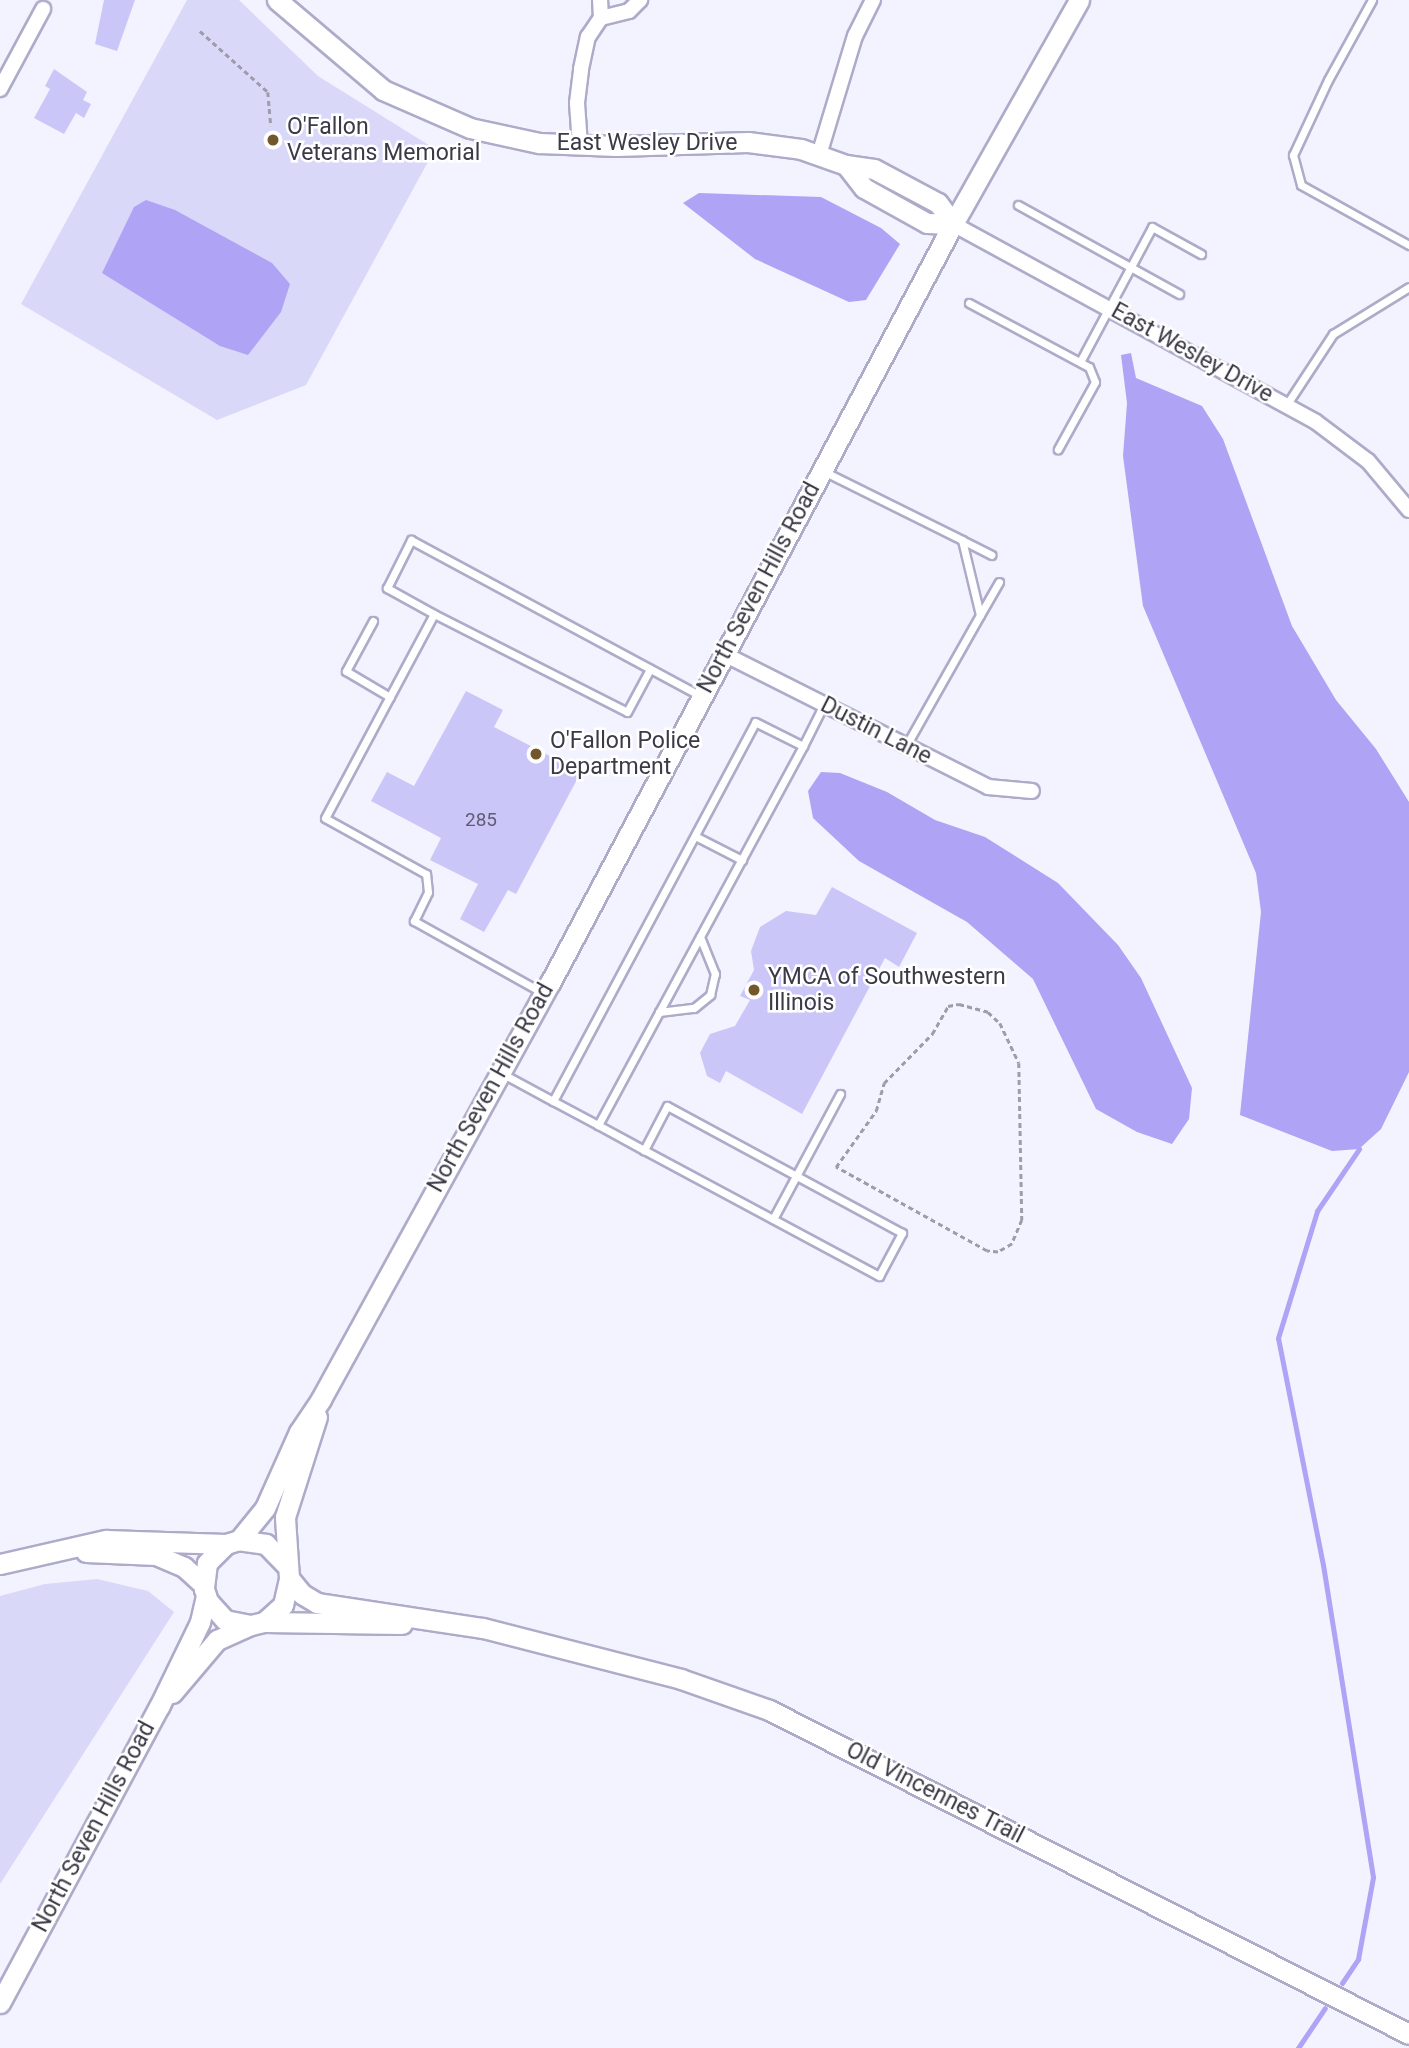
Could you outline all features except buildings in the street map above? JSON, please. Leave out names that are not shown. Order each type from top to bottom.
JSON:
[{"type":"street","points":[[580,145],[577,103],[581,69],[588,37],[601,18],[600,0]]},
{"type":"street","points":[[601,18],[629,11],[640,0]]},
{"type":"street","points":[[819,155],[855,36],[873,0]]},
{"type":"street","name":"North Seven Hills Road","points":[[233,1542],[265,1508],[281,1466],[321,1399],[544,993],[953,224],[1079,0]]},
{"type":"street","name":"East Wesley Drive","points":[[287,4],[383,90],[426,112],[470,128],[539,143],[580,145],[748,142],[819,155],[846,165],[874,169],[938,203],[953,224],[1287,404],[1346,442],[1387,481],[1409,510]]},
{"type":"street","points":[[0,89],[43,9]]},
{"type":"street","name":"Dustin Lane","points":[[724,654],[988,787],[1032,791]]},
{"type":"street","name":"North Seven Hills Road","points":[[287,1571],[285,1517],[321,1399]]},
{"type":"street","points":[[0,1564],[131,1538],[266,1544],[287,1571],[283,1605],[257,1624],[225,1620],[184,1566],[156,1555],[71,1550]]},
{"type":"street","points":[[205,1591],[207,1563],[233,1542]]},
{"type":"street","name":"Old Vincennes Trail","points":[[287,1571],[302,1594],[317,1603],[483,1628],[681,1679],[769,1710],[1409,2034]]},
{"type":"street","name":"North Seven Hills Road","points":[[0,2003],[159,1707],[200,1622],[205,1591]]},
{"type":"street","name":"Old Vincennes Trail","points":[[257,1624],[312,1619],[373,1626],[435,1621]]},
{"type":"street","name":"North Seven Hills Road","points":[[159,1707],[217,1640],[257,1624]]},
{"type":"lane","points":[[1372,0],[1328,79],[1293,155],[1301,185],[1409,245]]},
{"type":"lane","points":[[1018,205],[1179,294]]},
{"type":"lane","points":[[1080,362],[1152,227],[1201,254]]},
{"type":"lane","points":[[1287,404],[1333,334],[1409,287]]},
{"type":"lane","points":[[969,303],[1089,367],[1095,382],[1058,449]]},
{"type":"lane","points":[[822,471],[991,555]]},
{"type":"lane","points":[[650,669],[627,712],[387,588],[411,540],[702,696]]},
{"type":"lane","points":[[962,540],[981,615]]},
{"type":"lane","points":[[906,746],[999,582]]},
{"type":"lane","points":[[434,614],[325,818],[426,874],[428,892],[414,921],[544,993]]},
{"type":"lane","points":[[373,621],[346,671],[390,697]]},
{"type":"lane","points":[[598,1125],[824,704]]},
{"type":"lane","points":[[553,1101],[755,722],[803,746]]},
{"type":"lane","points":[[695,836],[742,860]]},
{"type":"lane","points":[[660,1012],[694,1008],[709,995],[715,974],[700,937]]},
{"type":"lane","points":[[499,1072],[643,1150],[879,1276],[902,1233],[667,1106],[643,1150]]},
{"type":"lane","points":[[772,1219],[840,1094]]},
{"type":"path","points":[[200,30],[268,92],[271,126]]},
{"type":"path","points":[[974,1005],[1000,1023],[1019,1063],[1022,1220],[1012,1244],[998,1252],[987,1251],[836,1167],[876,1111],[884,1083],[932,1034],[948,1006],[974,1005]]},
{"type":"shaded area","points":[[187,0],[239,0],[318,76],[435,149],[306,385],[217,420],[21,304]]},
{"type":"shaded area","points":[[699,193],[821,197],[881,228],[900,244],[866,300],[849,302],[755,259],[683,203]]},
{"type":"shaded area","points":[[146,200],[175,210],[272,263],[290,284],[281,312],[248,355],[220,346],[102,273],[134,207]]},
{"type":"shaded area","points":[[1131,353],[1136,378],[1202,406],[1223,439],[1292,626],[1336,700],[1376,749],[1409,802],[1409,1072],[1381,1129],[1359,1149],[1332,1151],[1240,1115],[1261,912],[1256,873],[1143,606],[1123,456],[1127,403],[1121,355]]},
{"type":"shaded area","points":[[821,772],[840,773],[887,792],[935,820],[985,837],[1058,883],[1118,945],[1141,978],[1192,1088],[1189,1119],[1172,1144],[1137,1132],[1096,1109],[1033,979],[967,922],[859,861],[813,818],[808,791]]},
{"type":"shaded area","points":[[97,1579],[148,1591],[174,1612],[0,1884],[0,1596],[45,1584]]},
{"type":"waterway","points":[[1342,1983],[1358,1959],[1373,1877],[1323,1565],[1278,1338],[1317,1211],[1359,1149]]},
{"type":"waterway","points":[[1298,2048],[1325,2008]]},
{"type":"place","name":"O'Fallon Veterans Memorial","points":[[273,140]]},
{"type":"place","name":"O'Fallon Police Department","points":[[536,754]]},
{"type":"place","name":"YMCA of Southwestern Illinois","points":[[754,990]]}]
